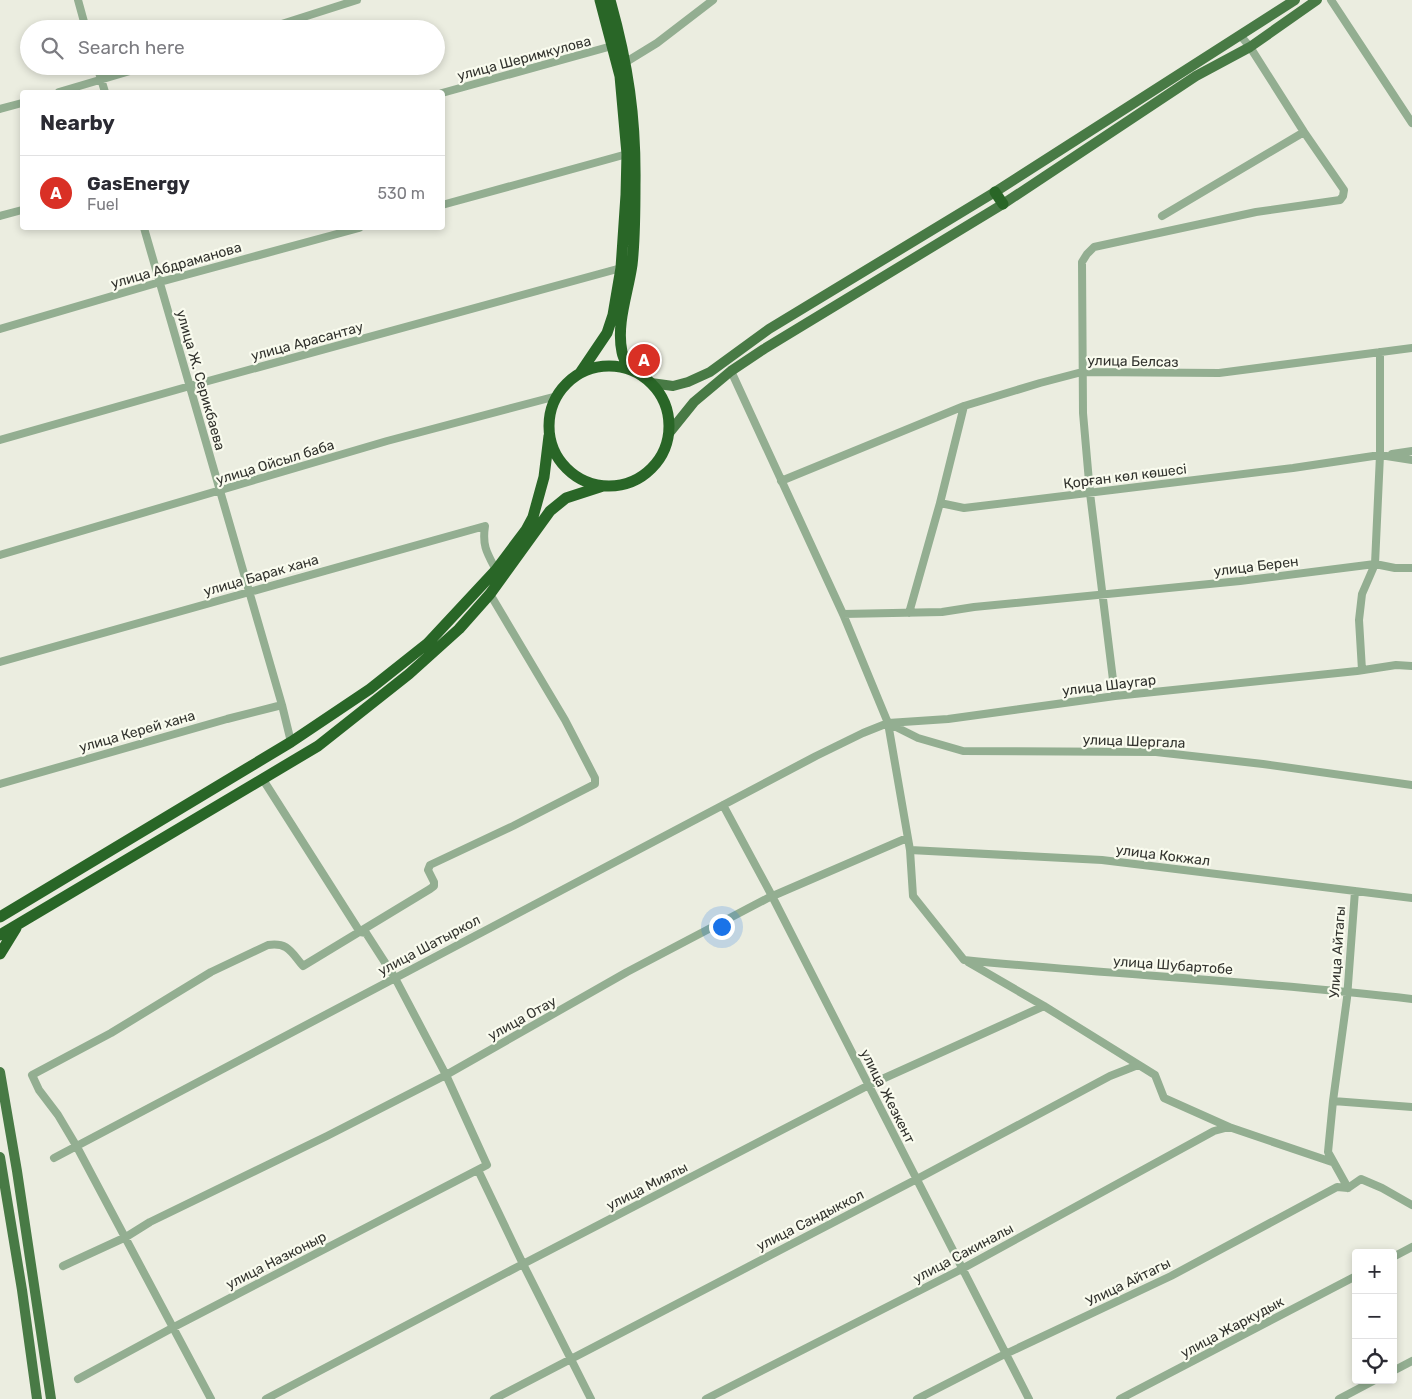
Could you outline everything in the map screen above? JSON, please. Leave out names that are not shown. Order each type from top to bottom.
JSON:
[{"type":"highway","points":[[1,916],[291,742],[370,689],[428,643],[496,570],[526,530],[533,517],[544,477],[550,415],[557,396],[567,383],[580,373],[607,333],[613,315],[621,268],[627,154],[620,76],[600,0]]},
{"type":"highway","points":[[610,0],[626,62],[633,104],[635,143],[632,264],[621,339],[622,353],[629,370]]},
{"type":"highway","points":[[995,192],[1003,204]]},
{"type":"highway","points":[[0,935],[318,746],[410,674],[459,629],[490,594],[550,511],[566,498],[603,486],[621,485],[639,478],[653,467],[664,451],[669,433],[668,415],[662,398],[651,383],[641,375],[612,366],[580,373]]},
{"type":"highway","points":[[549,436],[556,454],[568,470],[584,481],[603,486]]},
{"type":"highway","points":[[0,954],[18,924]]},
{"type":"main road","points":[[651,383],[673,386],[688,382],[710,372],[769,329],[995,192],[1295,0]]},
{"type":"main road","points":[[669,433],[694,402],[731,372],[843,300],[1003,204],[1196,76],[1250,47],[1317,0]]},
{"type":"main road","points":[[0,1072],[22,1199],[51,1399]]},
{"type":"main road","points":[[0,1158],[38,1399]]},
{"type":"street","points":[[78,0],[84,20]]},
{"type":"street","points":[[294,20],[357,0]]},
{"type":"street","points":[[626,62],[657,43],[713,0]]},
{"type":"street","points":[[1331,0],[1412,123]]},
{"type":"street","points":[[1115,696],[1090,493],[1083,413],[1082,262],[1094,247],[1256,212],[1340,200],[1343,196],[1344,190],[1304,132],[1250,47],[1240,35]]},
{"type":"street","name":"улица Шеримкулова","points":[[445,92],[612,46]]},
{"type":"street","points":[[99,75],[104,90]]},
{"type":"street","points":[[67,90],[119,75]]},
{"type":"street","points":[[0,109],[20,104]]},
{"type":"street","points":[[1162,216],[1304,132]]},
{"type":"street","points":[[445,204],[627,154]]},
{"type":"street","points":[[0,216],[20,211]]},
{"type":"street","name":"улица Ж. Серикбаева","points":[[145,230],[282,705],[291,742]]},
{"type":"street","name":"улица Абдраманова","points":[[0,329],[160,282],[352,230]]},
{"type":"street","name":"улица Арасантау","points":[[0,440],[621,268]]},
{"type":"street","name":"улица Белсаз","points":[[781,481],[964,406],[1082,372],[1219,373],[1412,348]]},
{"type":"street","points":[[1362,670],[1359,620],[1362,594],[1375,564],[1380,455],[1380,352]]},
{"type":"street","points":[[731,372],[843,614],[888,723],[910,850],[912,896],[964,960],[1044,1006],[1155,1075],[1164,1098],[1229,1127],[1332,1162]]},
{"type":"street","name":"улица Ойсыл баба","points":[[0,555],[388,441],[557,396]]},
{"type":"street","points":[[909,613],[940,503],[964,406]]},
{"type":"street","points":[[1380,455],[1412,451]]},
{"type":"street","name":"Қорған көл көшесі","points":[[940,503],[964,508],[1380,455],[1412,460]]},
{"type":"street","name":"улица Барак хана","points":[[0,662],[485,526],[483,540],[486,552],[496,570]]},
{"type":"street","name":"улица Берен","points":[[843,614],[942,612],[1240,581],[1375,564],[1395,568],[1412,568]]},
{"type":"street","points":[[211,1399],[126,1237],[76,1147],[32,1076],[111,1032],[211,972],[268,945],[278,943],[287,947],[303,966],[434,886],[428,870],[430,865],[513,826],[595,784],[595,778],[565,720],[490,594]]},
{"type":"street","name":"улица Шаугар","points":[[816,756],[888,723],[948,719],[1115,696],[1396,665],[1412,666]]},
{"type":"street","name":"улица Керей хана","points":[[0,784],[227,718],[282,705]]},
{"type":"street","name":"улица Шергала","points":[[888,723],[918,738],[963,751],[1156,752],[1263,764],[1412,785]]},
{"type":"street","name":"улица Шатыркол","points":[[54,1158],[816,756]]},
{"type":"street","points":[[262,778],[360,932],[366,933],[394,978],[446,1075]]},
{"type":"street","name":"улица Жезкент","points":[[723,805],[772,896],[1029,1399]]},
{"type":"street","name":"улица Отау","points":[[63,1266],[126,1237],[150,1222],[327,1136],[446,1075],[627,972],[772,896],[907,838]]},
{"type":"street","name":"улица Кокжал","points":[[910,850],[1102,860],[1412,898]]},
{"type":"street","name":"Улица Айтагы","points":[[1348,1188],[1328,1152],[1347,992],[1354,891]]},
{"type":"street","name":"улица Шубартобе","points":[[964,960],[1412,999]]},
{"type":"street","name":"улица Миялы","points":[[266,1399],[869,1085],[1044,1006]]},
{"type":"street","name":"улица Сандыккол","points":[[494,1399],[917,1179],[1110,1076],[1138,1065]]},
{"type":"street","name":"улица Назконыр","points":[[78,1379],[174,1327],[487,1165],[446,1075]]},
{"type":"street","points":[[1333,1101],[1412,1107]]},
{"type":"street","name":"улица Сакиналы","points":[[706,1399],[962,1268],[1214,1131],[1229,1127]]},
{"type":"street","points":[[478,1170],[523,1264],[592,1399]]},
{"type":"street","name":"Улица Айтагы","points":[[917,1399],[1006,1354],[1171,1276],[1337,1187],[1348,1188],[1361,1179],[1382,1188],[1412,1205]]},
{"type":"street","points":[[1397,1255],[1412,1247]]},
{"type":"street","name":"улица Жаркудык","points":[[1120,1399],[1352,1278]]},
{"type":"street","points":[[1397,1369],[1412,1362]]},
{"type":"street","points":[[1339,1399],[1368,1384]]},
{"type":"place","name":"GasEnergy","points":[[644,360]]}]
